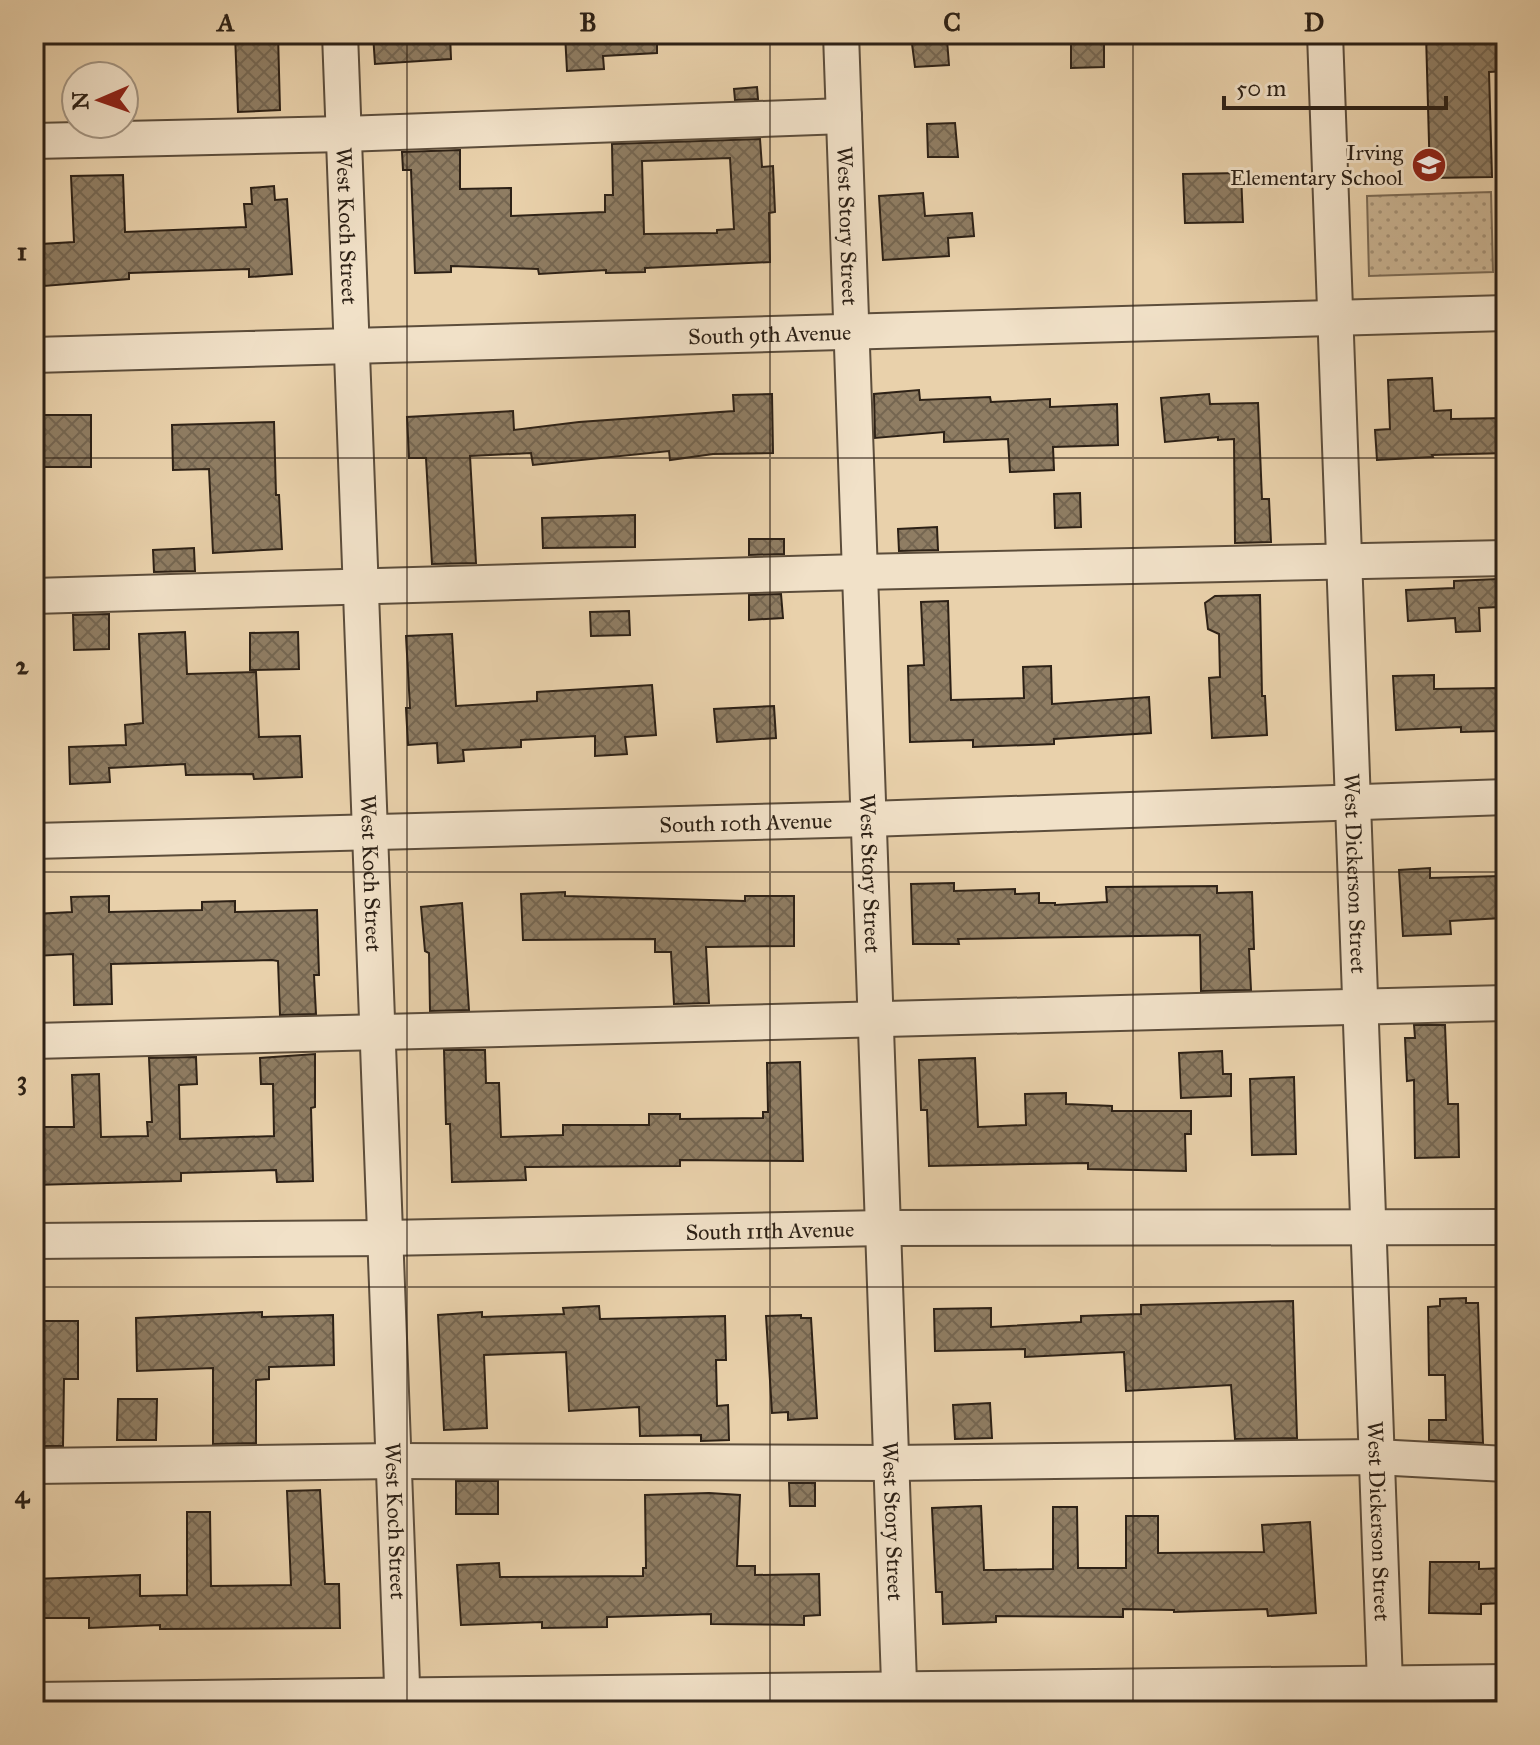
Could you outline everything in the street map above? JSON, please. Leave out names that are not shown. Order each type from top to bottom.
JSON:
[{"type":"street","name":"West Koch Street","points":[[340,34],[403,1702]]},
{"type":"street","name":"West Story Street","points":[[841,34],[899,1700]]},
{"type":"street","name":"West Dickerson Street","points":[[1325,34],[1385,1697]]},
{"type":"street","points":[[34,141],[344,134],[844,116]]},
{"type":"street","name":"South 9th Avenue","points":[[34,355],[1506,313]]},
{"type":"street","points":[[34,596],[860,572],[1506,558]]},
{"type":"street","name":"South 10th Avenue","points":[[34,841],[869,819],[1506,797]]},
{"type":"street","points":[[34,1041],[1506,1003]]},
{"type":"street","name":"South 11th Avenue","points":[[34,1241],[883,1228],[1506,1227]]},
{"type":"street","points":[[34,1466],[394,1461],[891,1463],[1376,1457],[1506,1464]]},
{"type":"street","points":[[34,1700],[403,1702],[1385,1697],[1506,1682]]},
{"type":"shaded area","points":[[1491,192],[1493,272],[1369,276],[1367,196]]},
{"type":"building","points":[[235,34],[278,34],[280,110],[238,112]]},
{"type":"building","points":[[373,34],[450,34],[451,59],[375,64]]},
{"type":"building","points":[[565,34],[657,34],[657,53],[603,56],[604,69],[567,71]]},
{"type":"building","points":[[1071,34],[1104,34],[1104,67],[1071,68]]},
{"type":"building","points":[[1426,34],[1506,34],[1506,71],[1489,72],[1492,177],[1430,178]]},
{"type":"building","points":[[947,40],[949,65],[915,67],[912,44]]},
{"type":"building","points":[[757,87],[758,99],[735,100],[734,89]]},
{"type":"building","points":[[955,123],[958,157],[928,157],[927,124]]},
{"type":"building","points":[[760,139],[762,167],[773,166],[775,212],[769,213],[770,262],[645,268],[645,272],[606,273],[606,270],[539,274],[538,269],[451,266],[451,272],[415,273],[411,170],[403,170],[402,152],[460,150],[460,189],[511,188],[511,216],[605,212],[605,195],[613,195],[612,144]],"holes":[[[730,158],[734,229],[717,230],[717,233],[644,234],[642,161]]]},
{"type":"building","points":[[1241,173],[1243,222],[1185,223],[1183,174]]},
{"type":"building","points":[[123,175],[125,232],[246,227],[244,204],[252,204],[251,188],[274,186],[275,200],[287,199],[292,274],[249,277],[249,269],[129,273],[129,279],[44,286],[41,244],[74,242],[71,176]]},
{"type":"building","points":[[923,193],[925,216],[972,213],[974,236],[948,238],[949,256],[883,260],[879,196]]},
{"type":"building","points":[[1432,378],[1434,411],[1451,410],[1451,419],[1506,418],[1506,453],[1377,460],[1375,430],[1390,429],[1388,380]]},
{"type":"building","points":[[919,390],[920,400],[990,397],[991,402],[1050,399],[1050,407],[1117,404],[1118,445],[1053,447],[1054,470],[1010,472],[1008,439],[944,442],[944,432],[875,438],[874,394]]},
{"type":"building","points":[[772,394],[773,453],[713,454],[670,460],[669,451],[533,465],[531,453],[470,456],[476,563],[432,564],[426,458],[409,458],[407,417],[513,411],[514,430],[734,411],[733,395]]},
{"type":"building","points":[[1209,394],[1210,404],[1258,403],[1262,499],[1269,499],[1271,542],[1235,543],[1234,439],[1218,440],[1218,437],[1165,442],[1161,398]]},
{"type":"building","points":[[42,415],[91,415],[91,467],[42,467]]},
{"type":"building","points":[[274,422],[276,495],[279,495],[282,549],[213,553],[209,469],[173,470],[172,425]]},
{"type":"building","points":[[1080,493],[1081,527],[1055,528],[1054,494]]},
{"type":"building","points":[[635,515],[635,547],[543,548],[542,518]]},
{"type":"building","points":[[937,527],[938,550],[899,551],[898,529]]},
{"type":"building","points":[[749,539],[784,539],[784,554],[749,555]]},
{"type":"building","points":[[194,548],[195,571],[154,572],[153,550]]},
{"type":"building","points":[[1497,579],[1498,607],[1479,608],[1480,631],[1456,632],[1455,618],[1408,621],[1406,590],[1454,588],[1454,581]]},
{"type":"building","points":[[781,594],[783,618],[749,620],[749,595]]},
{"type":"building","points":[[1260,595],[1262,696],[1265,696],[1267,735],[1212,738],[1209,678],[1220,677],[1219,634],[1208,629],[1205,603],[1215,596]]},
{"type":"building","points":[[948,601],[951,700],[1024,698],[1023,667],[1051,666],[1052,704],[1149,697],[1151,733],[1054,739],[1054,744],[973,747],[973,740],[910,742],[908,666],[924,665],[921,602]]},
{"type":"building","points":[[629,611],[630,635],[591,636],[590,612]]},
{"type":"building","points":[[109,614],[109,649],[74,650],[73,615]]},
{"type":"building","points":[[185,632],[187,674],[256,672],[259,737],[300,736],[302,777],[254,779],[253,774],[186,775],[185,764],[109,768],[110,782],[70,784],[69,747],[126,745],[125,725],[143,723],[139,634]]},
{"type":"building","points":[[298,632],[299,669],[250,670],[250,633]]},
{"type":"building","points":[[452,634],[456,706],[537,701],[537,692],[652,685],[656,735],[625,737],[627,754],[595,756],[595,736],[521,740],[521,747],[463,750],[464,761],[438,763],[437,743],[408,745],[406,708],[410,708],[406,636]]},
{"type":"building","points":[[1434,675],[1434,689],[1499,688],[1500,731],[1461,732],[1461,727],[1396,730],[1393,676]]},
{"type":"building","points":[[774,706],[776,738],[717,742],[714,709]]},
{"type":"building","points":[[1430,868],[1430,878],[1500,876],[1502,918],[1450,921],[1451,934],[1403,936],[1399,870]]},
{"type":"building","points":[[954,883],[954,891],[1015,889],[1015,894],[1039,893],[1039,903],[1055,905],[1107,902],[1106,887],[1217,886],[1217,893],[1252,892],[1254,949],[1249,949],[1251,990],[1201,991],[1200,935],[958,939],[959,944],[913,944],[911,884]]},
{"type":"building","points":[[565,892],[565,896],[745,901],[745,896],[794,896],[794,946],[706,947],[709,1003],[674,1004],[671,952],[655,952],[655,939],[523,940],[521,894]]},
{"type":"building","points":[[109,896],[109,912],[202,910],[202,902],[235,901],[235,912],[317,910],[319,975],[314,975],[316,1014],[280,1015],[278,961],[272,960],[111,964],[112,1004],[74,1005],[73,954],[34,956],[34,914],[72,912],[71,897]]},
{"type":"building","points":[[462,903],[469,1010],[430,1011],[429,953],[425,951],[421,907]]},
{"type":"building","points":[[1414,1025],[1445,1025],[1448,1104],[1458,1104],[1459,1157],[1415,1158],[1414,1080],[1407,1081],[1405,1038],[1415,1038]]},
{"type":"building","points":[[444,1050],[485,1050],[486,1083],[499,1083],[501,1137],[563,1135],[563,1125],[649,1125],[649,1114],[680,1114],[680,1119],[763,1118],[763,1112],[768,1112],[767,1063],[800,1062],[803,1161],[680,1160],[680,1166],[525,1167],[526,1180],[452,1182],[450,1124],[446,1124]]},
{"type":"building","points":[[1222,1051],[1223,1074],[1231,1074],[1231,1096],[1181,1098],[1179,1053]]},
{"type":"building","points":[[315,1054],[315,1107],[311,1108],[313,1181],[277,1182],[276,1170],[181,1173],[181,1181],[34,1185],[34,1127],[74,1127],[72,1075],[99,1074],[101,1137],[148,1136],[147,1122],[152,1122],[149,1058],[196,1057],[197,1084],[179,1085],[180,1139],[274,1136],[273,1084],[261,1084],[260,1058]]},
{"type":"building","points":[[975,1058],[978,1127],[1026,1125],[1025,1094],[1066,1093],[1066,1104],[1112,1106],[1112,1111],[1191,1111],[1191,1134],[1185,1134],[1186,1171],[1088,1169],[1088,1163],[929,1166],[927,1110],[921,1110],[919,1060]]},
{"type":"building","points":[[1294,1077],[1296,1154],[1252,1155],[1250,1079]]},
{"type":"building","points":[[1466,1298],[1466,1303],[1478,1303],[1483,1443],[1429,1440],[1429,1420],[1446,1420],[1445,1375],[1429,1375],[1428,1307],[1440,1306],[1440,1299]]},
{"type":"building","points":[[1293,1301],[1297,1438],[1235,1439],[1231,1385],[1126,1391],[1124,1352],[1025,1357],[1025,1349],[935,1351],[934,1309],[991,1308],[991,1327],[1081,1322],[1081,1316],[1141,1314],[1141,1305]]},
{"type":"building","points":[[599,1306],[600,1319],[725,1316],[726,1360],[716,1360],[717,1406],[728,1405],[729,1440],[701,1441],[701,1435],[640,1436],[639,1407],[569,1411],[566,1352],[484,1355],[487,1428],[444,1430],[438,1315],[482,1312],[482,1317],[564,1314],[563,1308]]},
{"type":"building","points":[[262,1312],[262,1317],[333,1315],[334,1365],[269,1367],[269,1379],[256,1380],[256,1443],[213,1444],[213,1368],[137,1371],[136,1318]]},
{"type":"building","points":[[801,1315],[801,1318],[811,1318],[817,1418],[788,1420],[788,1412],[772,1413],[766,1316]]},
{"type":"building","points":[[37,1321],[78,1321],[78,1379],[64,1379],[63,1446],[39,1446]]},
{"type":"building","points":[[118,1399],[157,1399],[156,1440],[117,1440]]},
{"type":"building","points":[[990,1403],[992,1438],[955,1439],[953,1405]]},
{"type":"building","points":[[456,1481],[498,1481],[498,1514],[456,1514]]},
{"type":"building","points":[[789,1483],[815,1483],[815,1506],[790,1506]]},
{"type":"building","points":[[320,1490],[325,1584],[339,1584],[340,1628],[160,1629],[160,1625],[89,1628],[89,1618],[34,1618],[34,1579],[140,1575],[140,1596],[187,1595],[187,1512],[210,1512],[211,1586],[291,1585],[287,1491]]},
{"type":"building","points":[[645,1495],[740,1495],[737,1566],[755,1566],[755,1575],[819,1574],[820,1615],[804,1616],[804,1625],[711,1624],[711,1614],[607,1617],[607,1627],[542,1628],[542,1622],[461,1625],[457,1565],[499,1563],[500,1577],[643,1576],[643,1568],[646,1568]]},
{"type":"building","points":[[981,1506],[984,1570],[1053,1569],[1053,1507],[1077,1507],[1078,1568],[1126,1568],[1126,1516],[1158,1516],[1158,1553],[1264,1552],[1262,1525],[1310,1522],[1316,1613],[1268,1616],[1267,1609],[1174,1612],[1123,1609],[1123,1617],[996,1616],[996,1622],[943,1624],[942,1592],[936,1592],[932,1508]]},
{"type":"building","points":[[1430,1562],[1479,1562],[1479,1569],[1506,1568],[1506,1603],[1481,1604],[1481,1614],[1429,1613]]},
{"type":"place","name":"Irving Elementary School","points":[[1429,165]]}]
